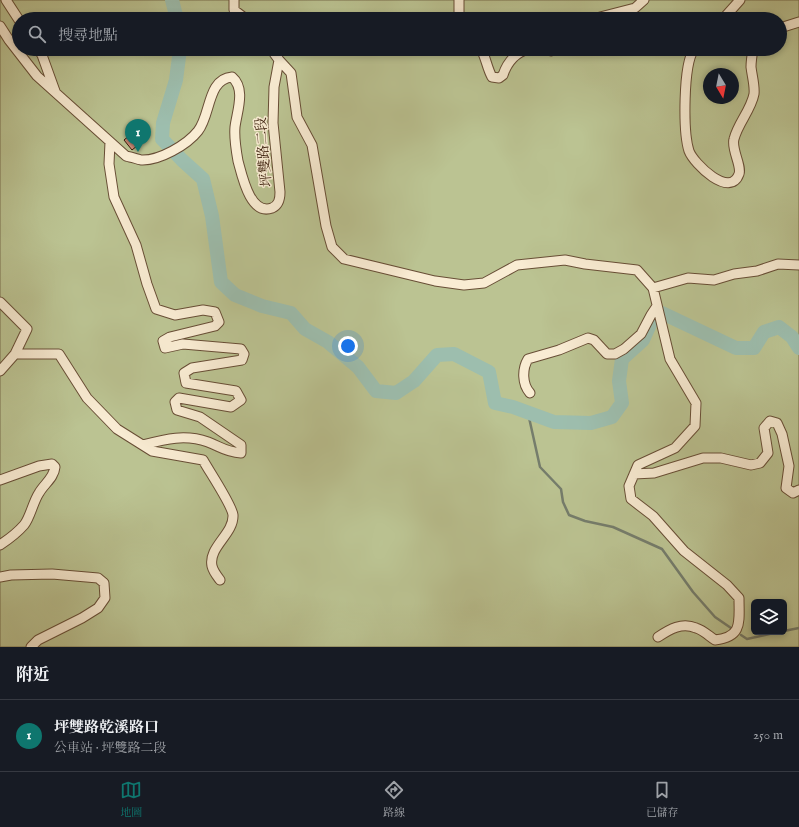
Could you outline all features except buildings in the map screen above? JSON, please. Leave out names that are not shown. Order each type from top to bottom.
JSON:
[{"type":"street","points":[[6,0],[14,12]]},
{"type":"street","points":[[234,0],[234,10],[237,12]]},
{"type":"street","points":[[459,0],[459,12]]},
{"type":"street","points":[[619,12],[635,8],[644,0]]},
{"type":"street","points":[[729,12],[740,0]]},
{"type":"street","points":[[787,26],[799,22]]},
{"type":"street","points":[[0,26],[12,44]]},
{"type":"street","points":[[22,56],[38,76],[110,142],[109,164],[114,197],[136,245],[156,309],[175,315],[203,310],[215,312],[219,322],[215,326],[170,337],[163,342],[166,348],[182,344],[241,349],[244,354],[242,360],[192,368],[184,373],[186,383],[236,391],[241,400],[232,407],[179,398],[175,402],[177,410],[200,417],[241,445],[241,453],[231,453],[207,442],[187,438],[167,438],[143,446]]},
{"type":"street","points":[[42,56],[55,92]]},
{"type":"street","points":[[276,56],[291,73],[297,117],[312,145],[326,226],[332,247],[344,259],[435,281],[464,285],[484,282],[517,266],[565,260],[585,264],[637,270],[653,288],[670,359],[696,403],[695,426],[675,448],[638,465],[629,486],[631,499],[653,516],[684,551],[727,584],[739,598],[739,621],[735,633],[726,639],[712,644],[697,628],[680,626],[669,629],[658,637]]},
{"type":"street","points":[[485,56],[492,77],[496,78],[503,76],[506,68],[516,56]]},
{"type":"street","points":[[691,56],[685,96],[686,130],[689,151],[700,168],[716,180],[730,182],[736,179],[740,172],[733,140],[754,94],[751,66],[752,56]]},
{"type":"street","name":"坪雙路二段","points":[[110,142],[126,156],[141,160],[157,158],[170,152],[186,142],[199,131],[214,90],[220,80],[226,77],[232,77],[236,80],[240,95],[235,128],[235,145],[244,183],[254,202],[259,207],[266,209],[273,208],[280,200],[273,123],[274,87],[279,60]]},
{"type":"street","points":[[653,288],[688,278],[714,280],[734,274],[757,271],[778,264],[799,265]]},
{"type":"street","points":[[0,302],[27,329],[15,354],[0,371]]},
{"type":"street","points":[[530,394],[525,387],[524,366],[528,359],[559,350],[588,338],[594,340],[607,354],[615,354],[624,349],[641,334],[657,306]]},
{"type":"street","points":[[15,354],[59,354],[87,398],[117,429],[152,451],[203,460],[233,515],[231,527],[213,554],[212,566],[220,580]]},
{"type":"street","points":[[634,474],[654,473],[702,458],[721,458],[751,465],[760,463],[768,453],[764,428],[770,421],[777,423],[782,434],[789,466],[786,488],[793,493],[799,490]]},
{"type":"street","points":[[0,480],[39,466],[52,464],[55,467],[52,476],[33,504],[26,523],[16,534],[0,545]]},
{"type":"street","points":[[0,577],[12,575],[52,574],[98,578],[104,584],[104,598],[98,608],[82,618],[38,640],[31,647]]},
{"type":"green space","points":[[0,0],[799,0],[799,647],[0,647]]},
{"type":"waterway","points":[[172,0],[175,12]]},
{"type":"waterway","points":[[179,56],[176,80],[163,123],[162,139],[203,179],[212,216],[221,282],[235,295],[262,306],[291,313],[305,329],[328,342],[358,367],[376,391],[396,393],[414,381],[437,355],[454,354],[489,372],[495,403],[513,407],[554,422],[591,423],[612,417],[622,403],[619,381],[622,359],[643,340],[652,320]]},
{"type":"waterway","points":[[662,313],[736,348],[754,348],[764,332],[779,327],[792,337],[799,348]]},
{"type":"waterway","points":[[528,413],[540,467],[561,489],[563,502],[569,515],[585,521],[613,527],[662,549],[693,592],[715,617],[731,628]]},
{"type":"waterway","points":[[787,630],[799,628]]},
{"type":"waterway","points":[[741,635],[747,639],[765,635]]},
{"type":"place","name":"坪雙路乾溪路口","points":[[138,152]]}]
